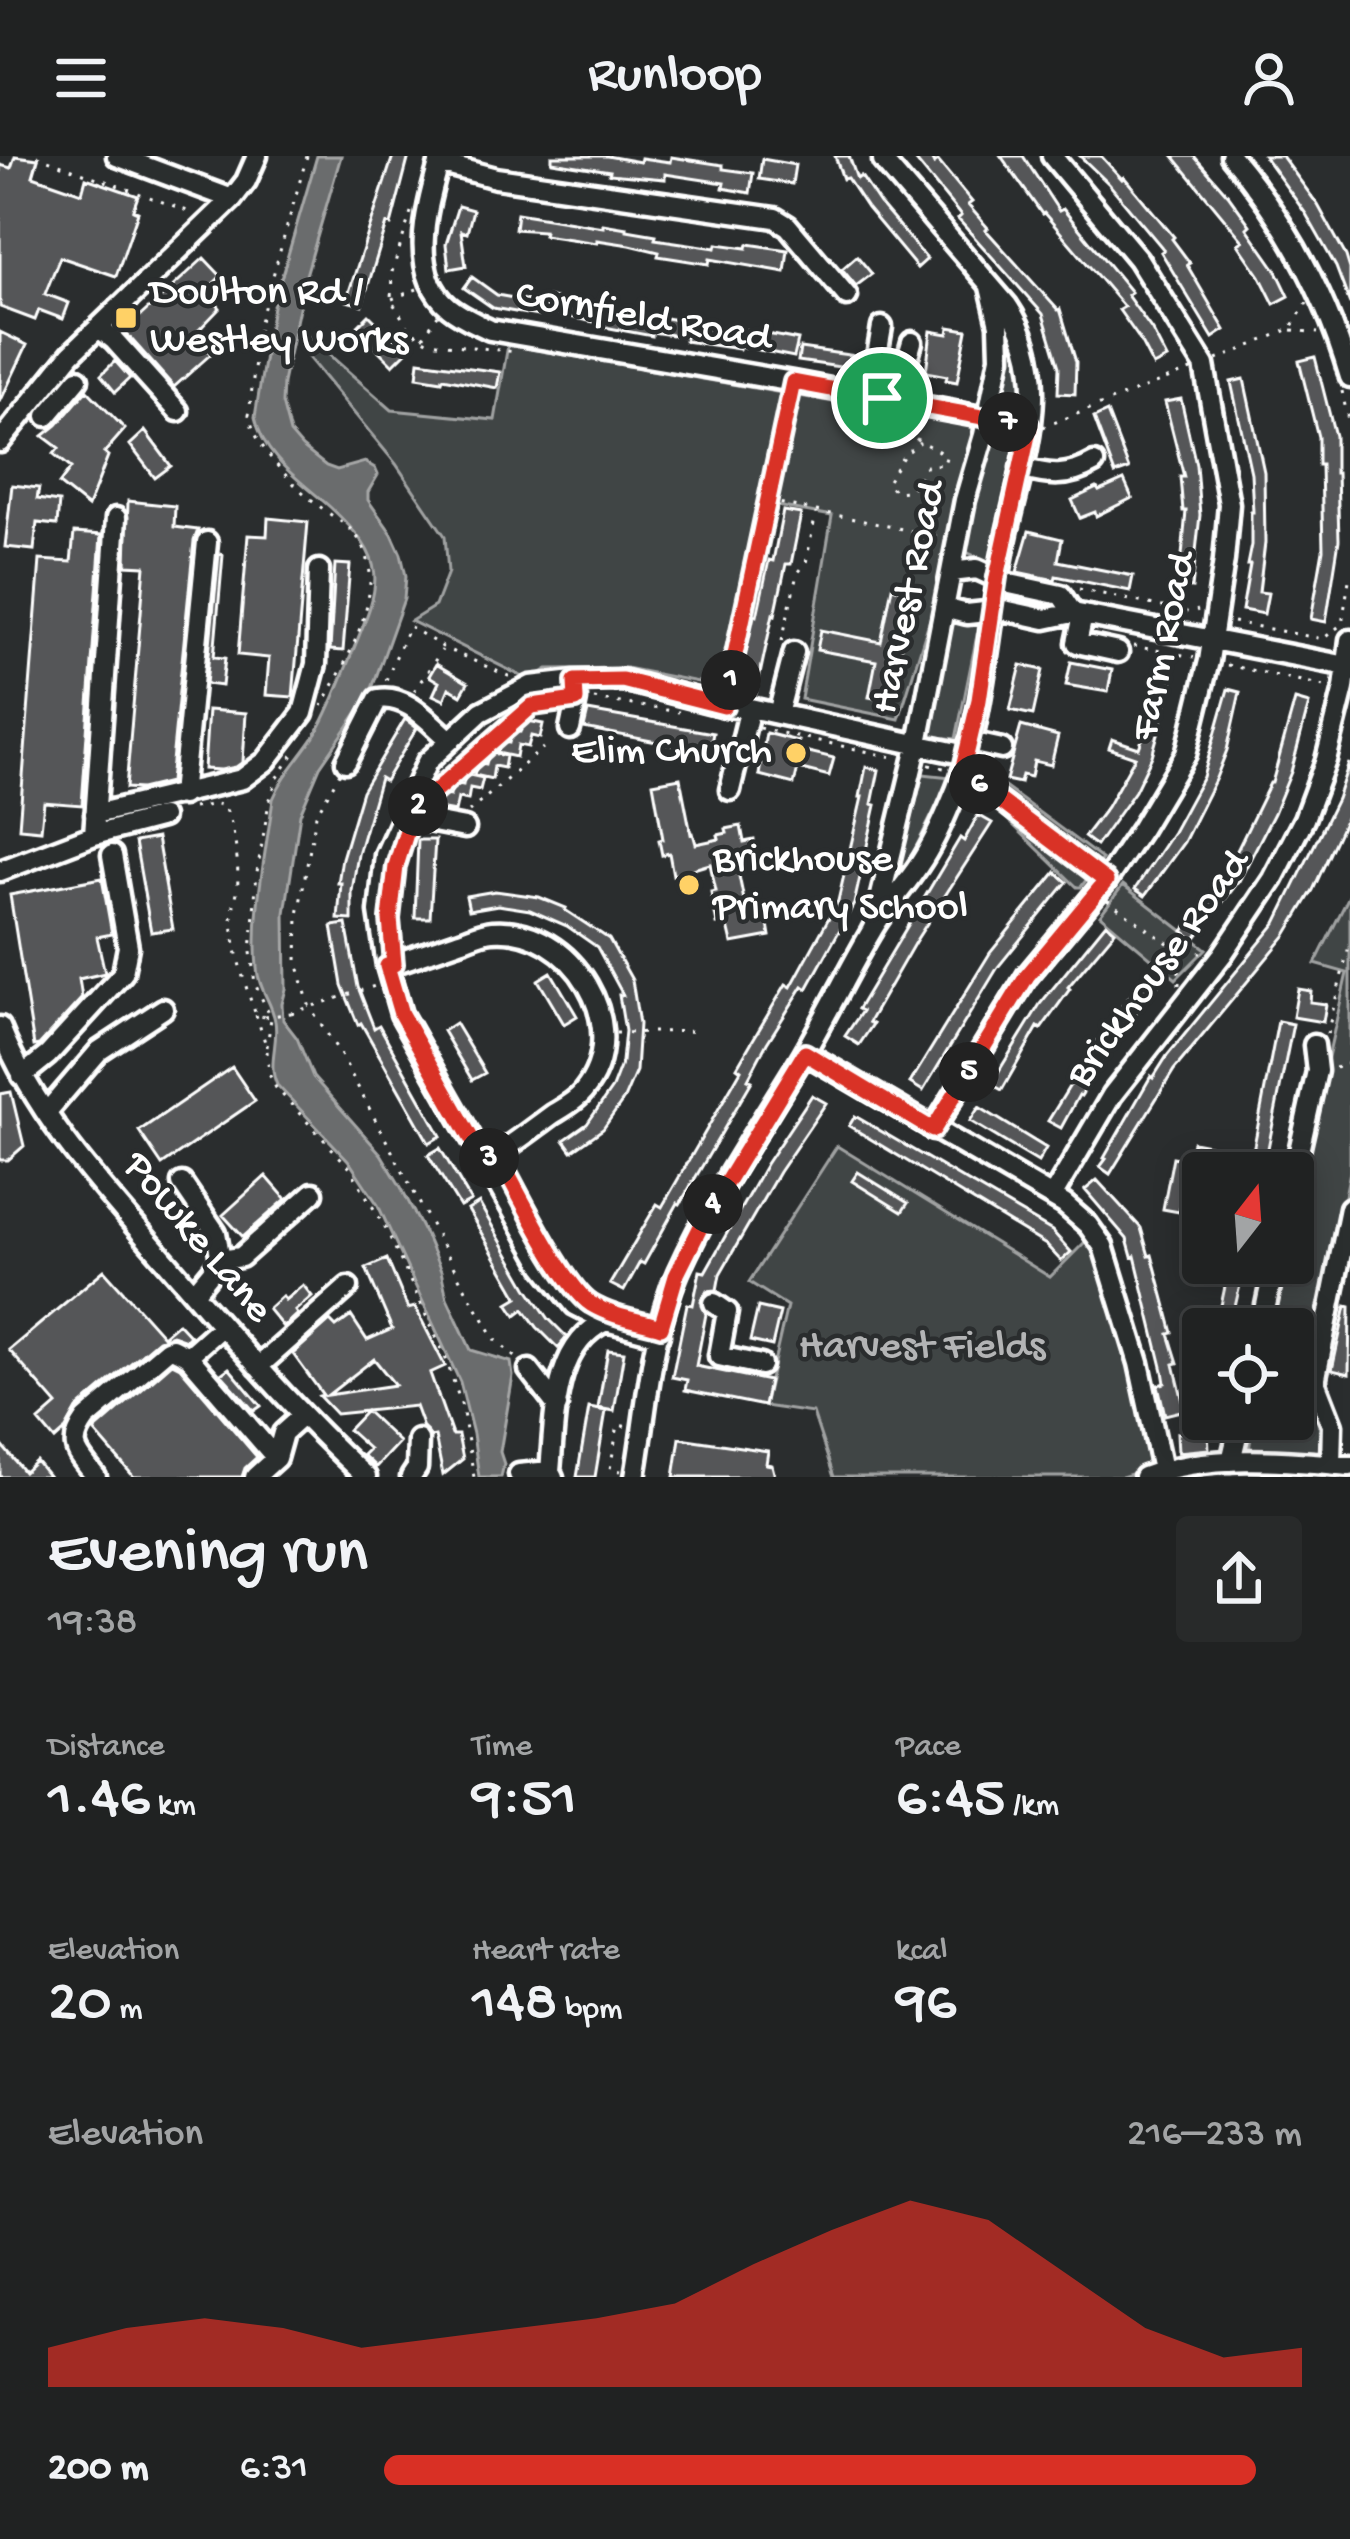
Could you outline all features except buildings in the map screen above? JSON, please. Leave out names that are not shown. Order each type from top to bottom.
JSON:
[{"type":"street","points":[[0,442],[71,354],[232,199],[257,156]]},
{"type":"street","name":"Harvest Road","points":[[629,1474],[676,1276],[874,926],[922,862],[953,800],[979,700],[997,577],[1030,426],[1034,389],[1029,347],[1021,326],[989,282],[883,156]]},
{"type":"street","name":"Farm Road","points":[[933,1130],[1027,976],[1102,886],[1186,754],[1209,661],[1224,560],[1229,504],[1204,365],[1138,259],[1052,156]]},
{"type":"street","points":[[1232,156],[1265,197],[1318,287],[1338,335],[1344,378]]},
{"type":"street","points":[[130,158],[232,199]]},
{"type":"street","points":[[445,305],[431,283],[423,250],[440,159],[496,178],[775,218],[788,226],[833,290]]},
{"type":"street","name":"Harvest Road","points":[[874,926],[916,753],[965,500],[1000,357],[999,325],[989,282]]},
{"type":"street","name":"Cornfield Road","points":[[445,305],[490,330],[1030,426]]},
{"type":"street","points":[[876,397],[882,327]]},
{"type":"street","points":[[99,328],[178,411]]},
{"type":"street","points":[[876,397],[888,374],[906,363],[912,342]]},
{"type":"street","points":[[30,402],[45,423],[78,379]]},
{"type":"street","points":[[1021,468],[1068,475],[1094,463]]},
{"type":"street","points":[[95,825],[116,518]]},
{"type":"street","points":[[182,795],[206,542]]},
{"type":"street","points":[[951,572],[977,569],[1010,584],[1061,595],[1078,614],[1077,643],[1118,652]]},
{"type":"street","points":[[0,871],[95,825],[242,779],[266,761],[303,713],[316,664],[320,570]]},
{"type":"street","points":[[944,608],[967,614],[1004,610],[1046,619],[1078,614],[1347,666]]},
{"type":"street","name":"Brickhouse Road","points":[[1052,1197],[1112,1095],[1222,955],[1273,879],[1304,819],[1326,760],[1350,640]]},
{"type":"street","points":[[778,714],[794,652]]},
{"type":"street","points":[[659,1335],[606,1321],[575,1305],[544,1266],[401,1014],[380,912],[386,855],[427,762],[481,712],[531,696],[622,680],[724,706],[748,717],[778,714],[916,753],[966,756],[1002,749]]},
{"type":"street","points":[[570,729],[576,691]]},
{"type":"street","points":[[346,762],[377,699],[389,697],[406,703],[450,740]]},
{"type":"street","points":[[730,790],[748,717]]},
{"type":"street","points":[[401,816],[460,827]]},
{"type":"street","points":[[95,825],[162,817]]},
{"type":"street","points":[[22,1076],[48,1055],[123,973],[128,947],[112,855]]},
{"type":"street","points":[[389,973],[490,931],[516,933],[539,942],[572,961],[590,987],[602,1016],[602,1046],[582,1094],[484,1161]]},
{"type":"street","points":[[46,1113],[99,1051],[163,1009]]},
{"type":"street","name":"Powke Lane","points":[[0,1027],[22,1076],[46,1113],[114,1202],[302,1416],[366,1477]]},
{"type":"street","points":[[1299,1152],[1317,1071],[1314,1046]]},
{"type":"street","points":[[805,1053],[1052,1197],[1088,1225],[1103,1246],[1139,1363],[1153,1474],[1231,1461],[1278,1470],[1340,1465],[1316,1376],[1350,1208]]},
{"type":"street","points":[[182,1183],[216,1233],[221,1260]]},
{"type":"street","points":[[194,1293],[221,1260],[241,1257],[313,1193]]},
{"type":"street","points":[[258,1366],[348,1287]]},
{"type":"street","points":[[671,1293],[704,1300],[727,1312],[719,1356],[761,1365]]},
{"type":"street","points":[[519,1474],[551,1474],[567,1361],[590,1328],[606,1321]]},
{"type":"street","points":[[188,1356],[222,1326]]},
{"type":"street","points":[[97,1477],[77,1452],[76,1432],[86,1418],[172,1348],[188,1356],[276,1458]]},
{"type":"street","points":[[529,1370],[557,1406]]},
{"type":"street","points":[[255,1477],[276,1458],[284,1432],[302,1416]]},
{"type":"street","points":[[411,1477],[417,1468],[418,1440]]},
{"type":"street","points":[[1231,1461],[1236,1440]]},
{"type":"path","points":[[38,156],[212,219]]},
{"type":"path","points":[[307,156],[259,325],[249,415],[260,445],[285,475],[350,528],[369,558],[370,591],[353,643],[322,706]]},
{"type":"path","points":[[391,300],[431,283]]},
{"type":"path","points":[[1290,329],[1318,287]]},
{"type":"path","points":[[422,338],[445,305]]},
{"type":"path","points":[[1030,426],[1047,427],[1290,329],[1338,335]]},
{"type":"path","points":[[1344,378],[1350,430]]},
{"type":"path","points":[[724,706],[793,382]]},
{"type":"path","points":[[903,417],[904,427],[946,458],[944,464],[926,466],[908,491],[896,492],[887,482],[889,477],[920,442]]},
{"type":"path","points":[[769,501],[948,538]]},
{"type":"path","points":[[794,652],[781,650],[817,511]]},
{"type":"path","points":[[1225,620],[1323,639],[1342,624],[1350,574]]},
{"type":"path","points":[[1061,595],[1072,588],[1191,613],[1205,608]]},
{"type":"path","points":[[377,699],[409,626],[531,696]]},
{"type":"path","points":[[406,703],[444,647]]},
{"type":"path","points":[[1209,661],[1344,688]]},
{"type":"path","points":[[506,716],[531,696],[576,691],[679,712]]},
{"type":"path","points":[[430,796],[531,696]]},
{"type":"path","points":[[748,717],[916,753],[966,756],[1102,886],[1107,900],[1179,951],[1222,955]]},
{"type":"path","points":[[304,737],[277,779],[257,872],[250,952],[255,984],[271,1018],[269,1074],[276,1088],[350,1168],[388,1233],[446,1359],[466,1422],[474,1477]]},
{"type":"path","points":[[460,827],[484,797],[543,748]]},
{"type":"path","points":[[346,762],[316,815],[298,915],[297,962],[309,1005],[496,1340],[529,1370]]},
{"type":"path","points":[[162,817],[216,804],[229,813],[237,862],[232,915],[236,946],[267,1047]]},
{"type":"path","points":[[1314,1046],[1327,1035],[1350,942]]},
{"type":"path","points":[[1179,951],[1179,986],[1193,970]]},
{"type":"path","points":[[256,1015],[291,1013],[389,973]]},
{"type":"path","points":[[602,1033],[697,1031]]},
{"type":"path","points":[[1317,1071],[1350,1063]]},
{"type":"path","points":[[629,1474],[610,1469],[618,1425],[630,1427]]},
{"type":"green space","points":[[999,302],[1027,349],[1026,422],[992,414]]},
{"type":"green space","points":[[309,337],[392,410],[495,420],[508,345],[977,427],[954,541],[899,719],[801,699],[832,516],[766,504],[724,687],[626,668],[548,669],[529,680],[411,621],[435,606],[448,572],[445,536],[396,464],[307,356]]},
{"type":"green space","points":[[988,436],[1011,436],[1016,447],[991,563],[964,551]]},
{"type":"green space","points":[[949,620],[980,620],[956,739],[929,736]]},
{"type":"green space","points":[[976,766],[1102,859],[1081,887],[971,784]]},
{"type":"green space","points":[[923,774],[951,777],[905,869],[900,863]]},
{"type":"green space","points":[[1123,885],[1206,949],[1176,979],[1100,915]]},
{"type":"green space","points":[[1350,894],[1350,1171],[1314,1353],[1314,1308],[1273,1308],[1279,1284],[1314,1284],[1314,1152],[1307,1152],[1347,973],[1315,964]]},
{"type":"green space","name":"Harvest Fields","points":[[837,1146],[1050,1277],[1090,1237],[1123,1332],[1155,1457],[1144,1470],[1122,1477],[834,1477],[813,1413],[764,1406],[787,1306],[749,1282]]},
{"type":"green space","points":[[1314,1373],[1324,1453],[1249,1450],[1251,1440],[1314,1440]]},
{"type":"shaded area","points":[[317,156],[341,156],[306,275],[282,403],[290,433],[326,466],[337,470],[365,462],[375,468],[378,475],[368,500],[392,534],[406,576],[404,599],[370,694],[320,767],[300,814],[285,913],[283,1020],[297,1038],[313,1077],[381,1154],[401,1187],[426,1236],[471,1350],[511,1362],[501,1477],[479,1477],[460,1382],[378,1205],[348,1160],[277,1085],[275,1021],[258,975],[258,904],[273,799],[325,717],[374,591],[375,575],[363,544],[275,456],[255,417],[273,306]]},
{"type":"place","name":"Doulton Rd / Westley Works","points":[[126,318]]},
{"type":"place","name":"Elim Church","points":[[796,753]]},
{"type":"place","name":"Brickhouse Primary School","points":[[689,885]]},
{"type":"route","points":[[793,382],[882,398],[1030,426],[962,772],[1106,881],[1027,976],[933,1130],[805,1053],[706,1216],[676,1276],[661,1327],[622,1318],[586,1302],[565,1274],[497,1154],[484,1161],[401,1014],[387,966],[394,964],[390,919],[396,866],[413,811],[532,706],[576,700],[575,681],[622,680],[724,706],[793,382]]}]
